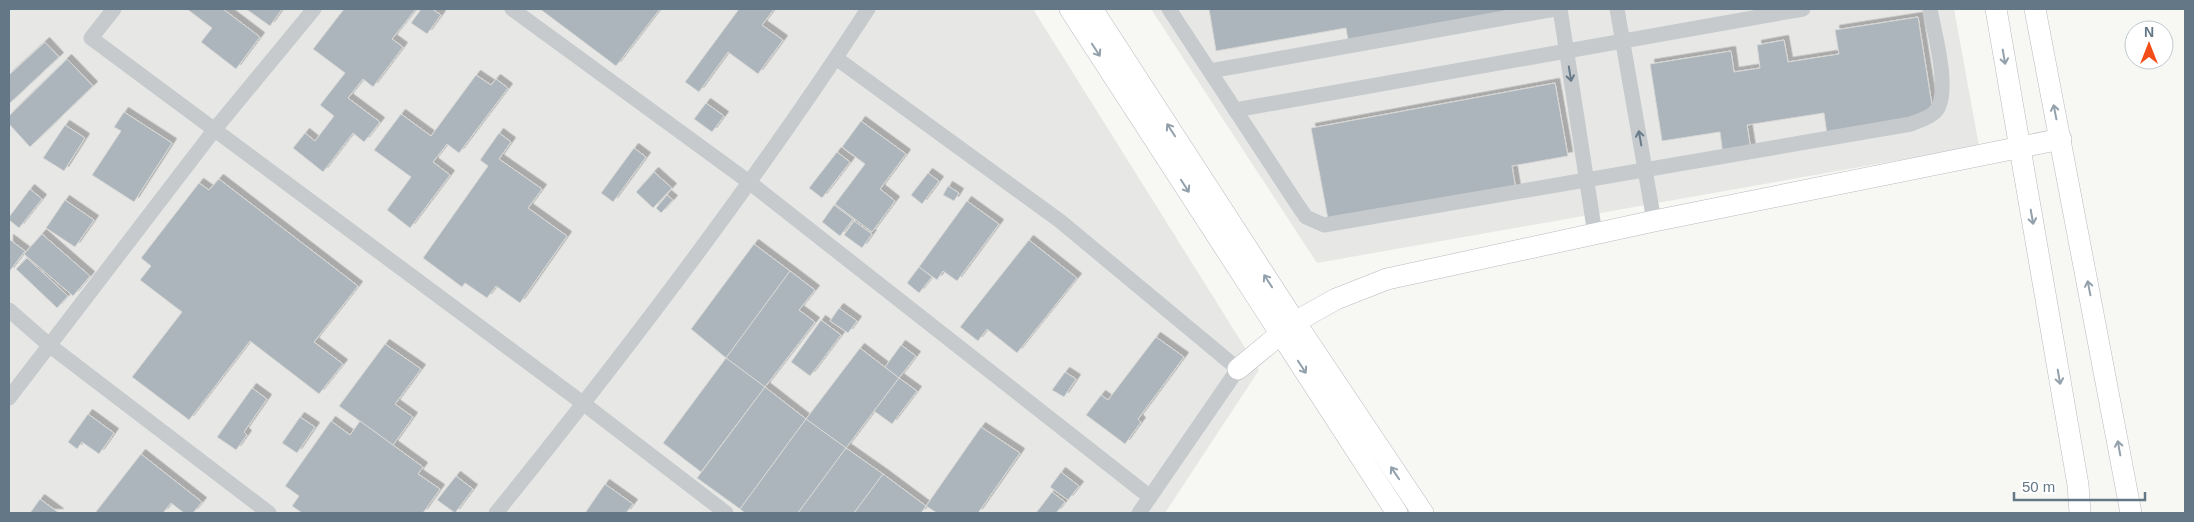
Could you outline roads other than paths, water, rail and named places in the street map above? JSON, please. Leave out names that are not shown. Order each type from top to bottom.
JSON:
[{"type":"street","points":[[114,9],[91,38],[584,404],[726,513]]},
{"type":"street","points":[[9,398],[215,130],[314,9]]},
{"type":"street","points":[[512,9],[749,182],[1150,497]]},
{"type":"street","points":[[496,513],[584,404],[749,182],[868,9]]},
{"type":"street","points":[[1070,9],[1288,328],[1423,513]]},
{"type":"street","points":[[1092,9],[1288,328],[1396,513]]},
{"type":"street","points":[[1169,9],[1306,217],[1324,225],[1911,124],[1936,112],[1944,86],[1930,9]]},
{"type":"street","points":[[1210,71],[1555,9]]},
{"type":"street","points":[[1560,9],[1595,234]]},
{"type":"street","points":[[1617,9],[1654,220]]},
{"type":"street","points":[[1236,110],[1803,9]]},
{"type":"street","points":[[1996,9],[2078,485],[2080,513]]},
{"type":"street","points":[[2035,9],[2131,513]]},
{"type":"street","points":[[836,58],[1060,221],[1238,369]]},
{"type":"street","points":[[1139,513],[1238,369],[1288,328],[1336,299],[1387,280],[1654,220],[2020,149],[2061,139]]},
{"type":"street","points":[[9,310],[49,345],[269,513]]}]
